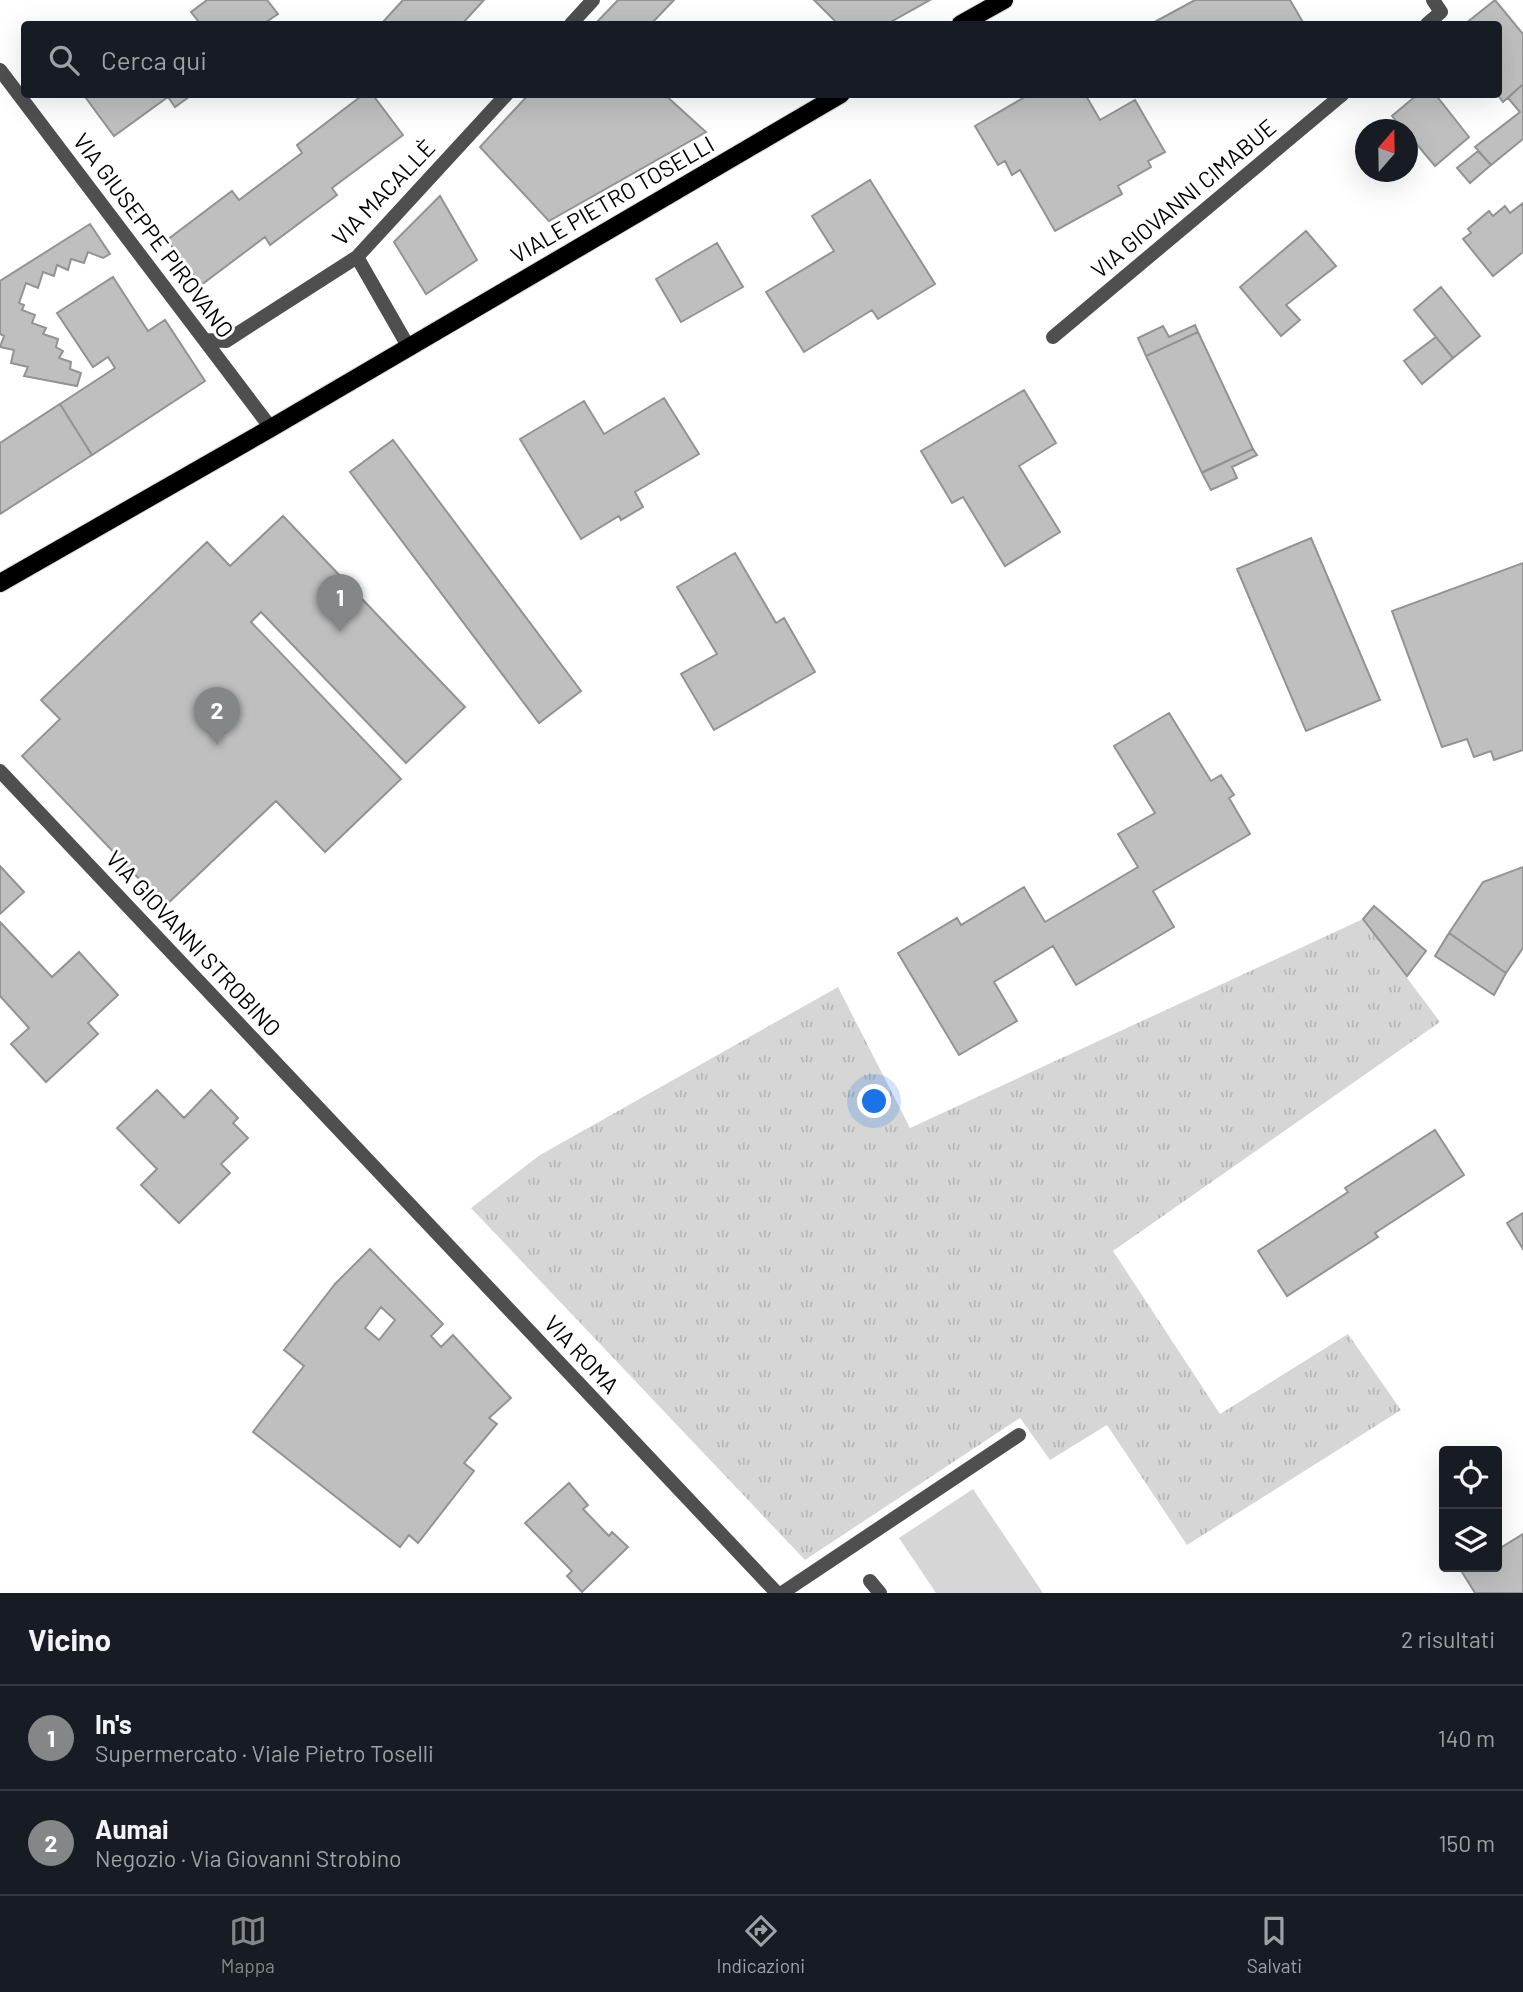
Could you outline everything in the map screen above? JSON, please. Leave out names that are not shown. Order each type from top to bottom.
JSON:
[{"type":"main road","points":[[966,21],[1004,0]]},
{"type":"main road","name":"VIALE PIETRO TOSELLI","points":[[0,583],[271,428],[834,98]]},
{"type":"street","points":[[574,21],[593,0]]},
{"type":"street","name":"VIA GIUSEPPE PIROVANO","points":[[0,70],[21,97]]},
{"type":"street","name":"VIA GIUSEPPE PIROVANO","points":[[21,98],[271,428]]},
{"type":"street","name":"VIA MACALLÈ","points":[[207,340],[226,341],[357,257],[503,98]]},
{"type":"street","name":"VIA GIOVANNI CIMABUE","points":[[1052,337],[1338,98]]},
{"type":"street","points":[[357,257],[408,346]]},
{"type":"street","name":"VIA GIOVANNI STROBINO","points":[[0,771],[354,1146]]},
{"type":"street","name":"VIA ROMA","points":[[354,1146],[779,1593]]},
{"type":"street","points":[[779,1593],[1019,1435]]},
{"type":"green space","points":[[1363,919],[1440,1022],[1113,1251],[1220,1414],[1348,1334],[1401,1410],[1187,1545],[1107,1425],[1050,1460],[1020,1418],[805,1560],[471,1208],[540,1155],[838,987],[910,1128]]},
{"type":"green space","points":[[973,1489],[1043,1593],[936,1593],[899,1538]]},
{"type":"building","points":[[207,0],[267,0],[278,14],[268,21],[198,21],[191,12]]},
{"type":"building","points":[[403,0],[484,0],[465,21],[384,21]]},
{"type":"building","points":[[618,0],[674,0],[654,21],[598,21]]},
{"type":"building","points":[[814,0],[930,0],[892,21],[835,21]]},
{"type":"building","points":[[1195,0],[1290,0],[1302,21],[1156,21]]},
{"type":"building","points":[[1495,0],[1523,34],[1523,84],[1503,102],[1500,98],[1502,21],[1469,21]]},
{"type":"building","points":[[1523,84],[1523,139],[1491,165],[1475,147],[1520,112],[1508,98]]},
{"type":"building","points":[[86,98],[167,98],[114,136]]},
{"type":"building","points":[[169,98],[187,98],[175,107]]},
{"type":"building","points":[[359,98],[375,98],[403,135],[332,188],[337,195],[270,245],[265,237],[201,285],[167,240],[232,191],[239,200],[302,153],[297,145]]},
{"type":"building","points":[[525,98],[668,98],[706,132],[549,221],[480,147]]},
{"type":"building","points":[[1023,98],[1087,98],[1100,120],[1135,100],[1165,152],[1148,161],[1151,167],[1118,186],[1122,194],[1055,231],[1020,170],[1012,175],[1005,161],[998,165],[975,126]]},
{"type":"building","points":[[1413,98],[1438,98],[1469,137],[1435,166],[1418,146],[1418,119],[1394,119],[1392,116]]},
{"type":"building","points":[[1478,151],[1491,165],[1470,183],[1457,168]]},
{"type":"building","points":[[870,180],[935,284],[878,319],[872,310],[804,352],[766,292],[834,251],[812,216]]},
{"type":"building","points":[[440,196],[477,260],[426,294],[394,242]]},
{"type":"building","points":[[1523,203],[1523,252],[1493,276],[1463,239],[1471,233],[1468,229],[1489,211],[1493,216],[1505,206],[1510,213]]},
{"type":"building","points":[[90,224],[110,254],[103,258],[88,252],[84,263],[71,259],[68,270],[57,265],[54,276],[43,272],[38,288],[26,283],[19,303],[24,305],[22,310],[35,315],[32,323],[46,328],[43,334],[58,339],[56,347],[63,351],[59,358],[71,362],[70,369],[81,373],[77,386],[24,376],[28,367],[11,363],[14,350],[0,347],[4,336],[0,334],[0,281]]},
{"type":"building","points":[[1306,231],[1336,266],[1286,305],[1300,320],[1281,336],[1240,287]]},
{"type":"building","points":[[717,243],[743,287],[681,322],[656,279]]},
{"type":"building","points":[[113,277],[148,331],[165,320],[205,381],[92,455],[60,404],[115,368],[108,357],[93,367],[57,313]]},
{"type":"building","points":[[1441,287],[1480,336],[1453,358],[1414,310]]},
{"type":"building","points":[[1195,325],[1198,332],[1146,356],[1138,338],[1163,326],[1169,337]]},
{"type":"building","points":[[1198,332],[1253,449],[1202,473],[1146,356]]},
{"type":"building","points":[[1436,337],[1453,358],[1422,384],[1404,361]]},
{"type":"building","points":[[1024,390],[1056,443],[1019,466],[1060,532],[1005,566],[963,497],[952,503],[921,451]]},
{"type":"building","points":[[664,398],[699,454],[635,492],[643,507],[621,520],[619,516],[581,539],[520,439],[584,401],[604,434]]},
{"type":"building","points":[[60,404],[92,455],[0,514],[0,443]]},
{"type":"building","points":[[393,440],[581,691],[539,723],[350,472]]},
{"type":"building","points":[[1253,449],[1257,455],[1232,467],[1237,478],[1211,490],[1202,473]]},
{"type":"building","points":[[283,516],[465,707],[406,763],[261,612],[251,622],[401,779],[325,852],[276,801],[165,906],[22,756],[60,719],[41,700],[207,542],[230,566]]},
{"type":"building","points":[[1311,538],[1380,700],[1306,731],[1237,569]]},
{"type":"building","points":[[735,553],[776,623],[784,618],[815,672],[714,730],[681,674],[717,654],[677,587]]},
{"type":"building","points":[[1523,563],[1523,750],[1494,760],[1491,751],[1474,757],[1467,739],[1442,747],[1392,611]]},
{"type":"building","points":[[1169,713],[1211,781],[1221,775],[1234,795],[1229,798],[1250,834],[1153,891],[1174,927],[1076,985],[1053,946],[994,982],[1017,1021],[959,1055],[898,953],[957,918],[961,925],[1024,887],[1045,922],[1138,867],[1118,834],[1155,813],[1114,746]]},
{"type":"building","points":[[0,866],[24,892],[0,914]]},
{"type":"building","points":[[1523,867],[1523,948],[1506,973],[1449,933],[1483,882]]},
{"type":"building","points":[[1374,906],[1426,951],[1407,976],[1363,919]]},
{"type":"building","points":[[0,922],[52,977],[79,952],[118,995],[88,1023],[98,1034],[46,1082],[11,1044],[29,1028],[0,996]]},
{"type":"building","points":[[1449,933],[1506,973],[1494,995],[1435,956]]},
{"type":"building","points":[[157,1090],[184,1118],[211,1090],[238,1118],[233,1123],[248,1138],[221,1164],[230,1173],[179,1223],[141,1185],[157,1169],[117,1128]]},
{"type":"building","points":[[1435,1130],[1464,1175],[1375,1233],[1378,1237],[1287,1296],[1258,1251],[1348,1192],[1345,1188]]},
{"type":"building","points":[[1523,1213],[1523,1249],[1507,1223]]},
{"type":"building","points":[[370,1249],[443,1324],[431,1336],[441,1347],[453,1335],[511,1398],[489,1418],[497,1424],[464,1463],[474,1471],[418,1543],[409,1535],[400,1547],[253,1432],[304,1366],[284,1350],[335,1284]],"holes":[[[381,1307],[395,1320],[379,1340],[365,1328]]]},
{"type":"building","points":[[569,1483],[588,1505],[583,1509],[609,1536],[612,1532],[628,1547],[582,1592],[567,1576],[572,1571],[525,1523]]},
{"type":"building","points":[[1523,1534],[1523,1593],[1475,1593],[1462,1572],[1502,1572],[1502,1547]]},
{"type":"place","name":"In's","points":[[340,632]]},
{"type":"place","name":"Aumai","points":[[217,745]]}]
